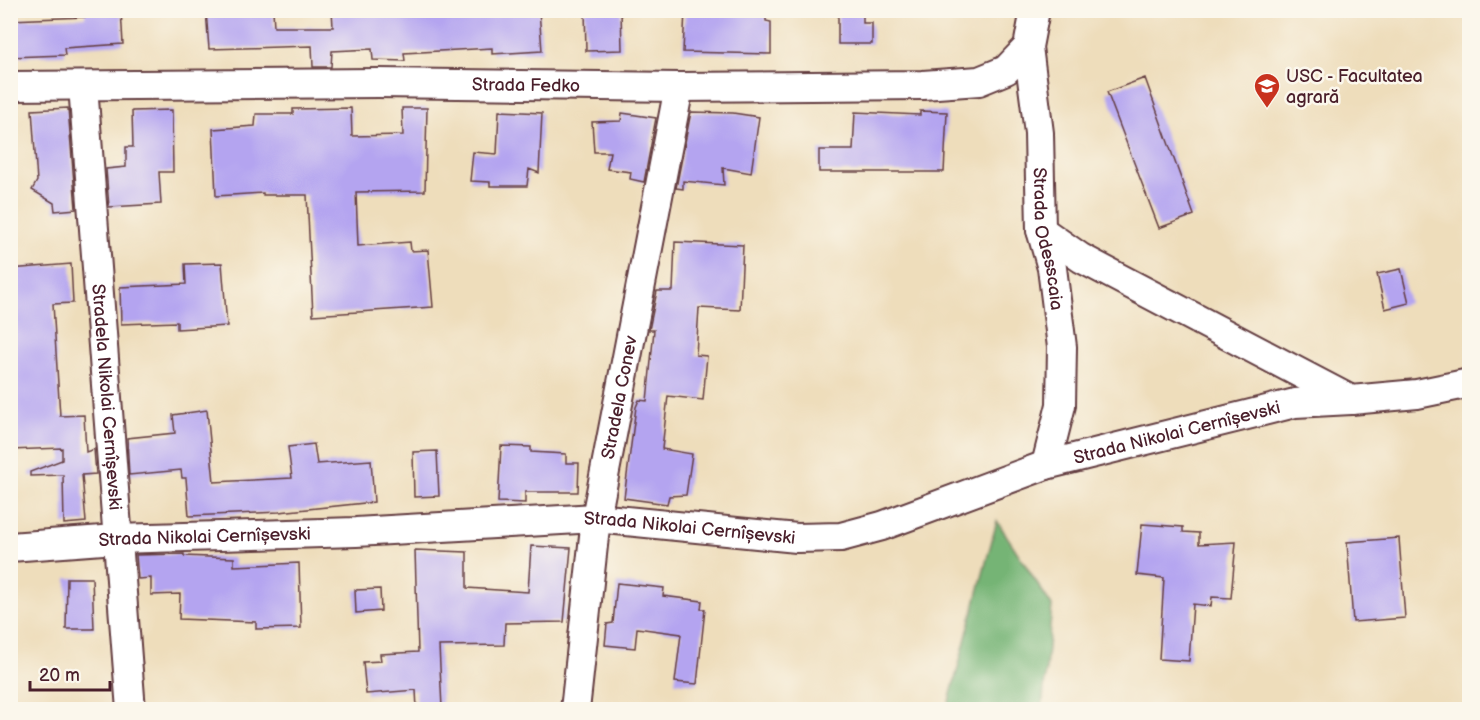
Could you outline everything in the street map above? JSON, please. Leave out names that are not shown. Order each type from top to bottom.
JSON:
[{"type":"street","name":"Strada Odesscaia","points":[[1035,10],[1028,48],[1039,134],[1041,230],[1052,268],[1062,346],[1060,405],[1046,465]]},
{"type":"street","name":"Strada Fedko","points":[[10,86],[378,83],[679,87],[922,85],[979,81],[1006,70],[1028,48]]},
{"type":"street","name":"Stradela Nikolai Cernîșevski","points":[[83,86],[116,539],[131,710]]},
{"type":"street","name":"Stradela Conev","points":[[575,710],[596,519],[679,87]]},
{"type":"street","points":[[1041,230],[1081,258],[1351,400]]},
{"type":"street","name":"Strada Nikolai Cernîșevski","points":[[10,547],[116,539],[356,532],[596,519],[797,538],[841,537],[882,526],[1046,465],[1295,403],[1417,394],[1470,383]]},
{"type":"green space","points":[[997,521],[1052,606],[1042,709],[947,709]]},
{"type":"building","points":[[85,10],[121,10],[123,44],[64,48],[65,55],[10,57],[10,20],[85,17]]},
{"type":"building","points":[[206,10],[273,10],[274,27],[333,27],[332,10],[539,10],[542,51],[492,54],[492,48],[404,53],[405,61],[373,60],[372,49],[332,51],[331,67],[313,67],[312,46],[209,49]]},
{"type":"building","points":[[585,10],[621,10],[622,50],[586,51]]},
{"type":"building","points":[[685,10],[766,10],[766,21],[771,22],[771,54],[683,52]]},
{"type":"building","points":[[838,11],[863,12],[863,23],[872,23],[872,44],[838,44]]},
{"type":"building","points":[[1145,78],[1194,215],[1159,228],[1107,92]]},
{"type":"building","points":[[68,108],[76,209],[55,211],[54,203],[32,190],[37,181],[32,110]]},
{"type":"building","points":[[351,108],[352,136],[403,135],[402,108],[427,108],[425,191],[356,192],[358,246],[410,242],[411,251],[428,250],[433,307],[313,315],[307,195],[263,195],[263,193],[216,196],[213,129],[255,126],[256,114],[293,114],[293,109]]},
{"type":"building","points":[[172,110],[173,172],[159,172],[161,204],[109,207],[106,169],[126,167],[126,147],[133,147],[132,111]]},
{"type":"building","points":[[499,111],[542,113],[539,173],[529,169],[527,186],[490,186],[490,182],[470,181],[473,152],[497,154]]},
{"type":"building","points":[[920,111],[947,112],[944,172],[819,172],[819,150],[853,150],[855,112],[920,115]]},
{"type":"building","points":[[691,112],[733,113],[759,117],[751,173],[723,168],[724,185],[683,181],[683,189],[676,188]]},
{"type":"building","points":[[622,113],[656,118],[644,182],[630,179],[631,172],[607,169],[610,152],[594,152],[592,122],[621,121]]},
{"type":"building","points":[[675,242],[743,245],[740,310],[699,308],[696,355],[707,356],[703,400],[668,396],[662,449],[692,454],[686,495],[669,496],[667,504],[624,498],[636,407],[639,400],[647,401],[654,330],[649,330],[657,291],[673,291]]},
{"type":"building","points":[[222,263],[227,326],[177,329],[177,322],[121,324],[120,287],[186,284],[185,264]]},
{"type":"building","points":[[71,264],[73,303],[53,304],[60,416],[84,415],[86,452],[94,449],[96,474],[82,475],[86,522],[64,524],[63,475],[30,476],[30,472],[62,460],[62,448],[10,450],[10,269]]},
{"type":"building","points":[[1401,269],[1409,303],[1385,309],[1377,274]]},
{"type":"building","points":[[207,410],[214,482],[292,478],[288,447],[314,444],[317,464],[371,460],[374,502],[279,512],[189,516],[186,478],[182,478],[181,470],[129,475],[127,438],[175,433],[173,415]]},
{"type":"building","points":[[501,446],[531,447],[531,452],[566,454],[566,463],[579,463],[578,492],[525,492],[525,503],[498,502]]},
{"type":"building","points":[[437,451],[439,496],[414,497],[413,452]]},
{"type":"building","points":[[1142,524],[1183,527],[1183,532],[1199,533],[1199,544],[1236,542],[1231,598],[1212,597],[1211,606],[1193,604],[1189,661],[1159,659],[1164,578],[1137,575]]},
{"type":"building","points":[[1399,538],[1405,618],[1353,622],[1347,542]]},
{"type":"building","points":[[531,546],[571,548],[564,622],[505,623],[504,645],[439,646],[442,708],[417,709],[416,690],[366,694],[363,662],[381,661],[380,654],[418,652],[415,550],[467,552],[467,588],[528,592]]},
{"type":"building","points":[[184,554],[184,556],[234,558],[234,566],[299,563],[301,628],[256,629],[256,622],[179,619],[180,594],[151,595],[151,578],[138,579],[136,555]]},
{"type":"building","points":[[67,578],[92,578],[94,629],[66,629]]},
{"type":"building","points":[[617,583],[664,588],[663,596],[702,601],[701,609],[705,609],[697,684],[675,682],[681,634],[637,628],[635,648],[605,645],[607,624],[613,623]]},
{"type":"building","points":[[380,589],[381,611],[356,613],[355,590]]},
{"type":"place","name":"USC - Facultatea agrară","points":[[1267,109]]}]
